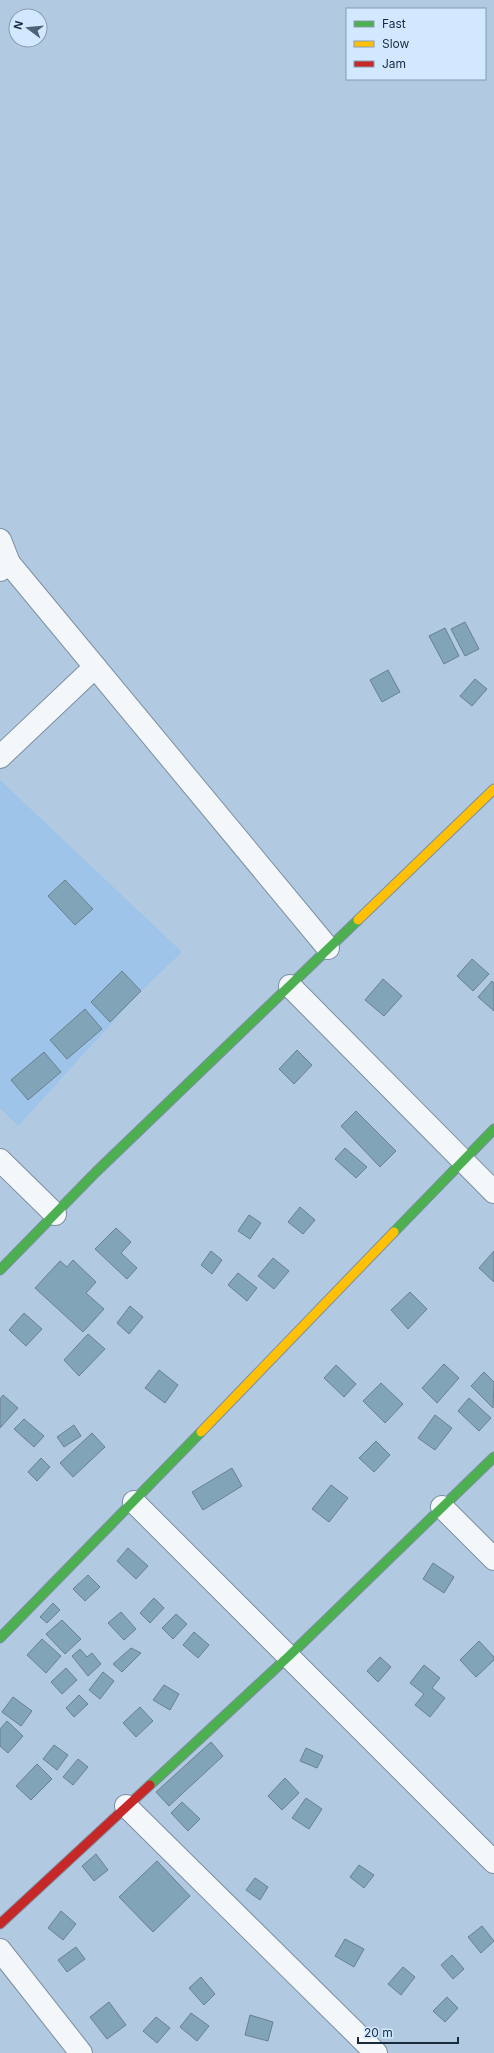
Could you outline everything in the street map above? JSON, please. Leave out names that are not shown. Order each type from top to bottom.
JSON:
[{"type":"street","points":[[0,540],[4,566],[95,667],[328,948]]},
{"type":"street","points":[[0,757],[95,667]]},
{"type":"street","points":[[0,1270],[55,1214],[328,948],[492,796]]},
{"type":"street","points":[[290,986],[494,1192]]},
{"type":"street","points":[[0,1638],[134,1502],[494,1129]]},
{"type":"street","points":[[0,1160],[55,1214]]},
{"type":"street","points":[[0,1924],[289,1656],[494,1457]]},
{"type":"street","points":[[134,1502],[494,1862]]},
{"type":"street","points":[[442,1507],[494,1559]]},
{"type":"street","points":[[126,1806],[376,2053]]},
{"type":"street","points":[[0,1950],[80,2053]]},
{"type":"shaded area","points":[[0,780],[182,952],[141,991],[18,1126],[0,1108]]},
{"type":"building","points":[[465,622],[479,649],[465,656],[451,629]]},
{"type":"building","points":[[445,628],[459,656],[444,664],[429,636]]},
{"type":"building","points":[[388,670],[400,692],[382,702],[370,680]]},
{"type":"building","points":[[475,679],[487,689],[472,706],[460,696]]},
{"type":"building","points":[[65,880],[93,909],[75,925],[48,896]]},
{"type":"building","points":[[472,959],[489,974],[473,991],[457,976]]},
{"type":"building","points":[[122,971],[141,991],[110,1022],[91,1002]]},
{"type":"building","points":[[383,979],[402,996],[384,1016],[365,1000]]},
{"type":"building","points":[[492,981],[494,983],[494,1011],[478,997]]},
{"type":"building","points":[[85,1009],[102,1029],[67,1059],[50,1040]]},
{"type":"building","points":[[297,1050],[312,1065],[294,1084],[279,1069]]},
{"type":"building","points":[[44,1052],[61,1072],[28,1100],[11,1080]]},
{"type":"building","points":[[356,1111],[396,1151],[380,1167],[341,1126]]},
{"type":"building","points":[[345,1148],[367,1167],[356,1178],[335,1159]]},
{"type":"building","points":[[300,1207],[315,1220],[303,1234],[288,1222]]},
{"type":"building","points":[[249,1215],[261,1223],[250,1239],[238,1231]]},
{"type":"building","points":[[116,1228],[131,1242],[121,1253],[137,1268],[127,1279],[95,1249]]},
{"type":"building","points":[[211,1251],[222,1260],[212,1274],[201,1265]]},
{"type":"building","points":[[494,1251],[494,1282],[479,1268]]},
{"type":"building","points":[[273,1258],[289,1271],[274,1289],[258,1276]]},
{"type":"building","points":[[73,1260],[96,1282],[86,1293],[104,1309],[83,1332],[35,1288],[60,1261],[67,1267]]},
{"type":"building","points":[[238,1273],[257,1288],[247,1301],[228,1285]]},
{"type":"building","points":[[410,1292],[427,1309],[408,1329],[391,1310]]},
{"type":"building","points":[[130,1306],[143,1317],[129,1334],[117,1323]]},
{"type":"building","points":[[24,1313],[42,1329],[26,1346],[9,1330]]},
{"type":"building","points":[[88,1334],[105,1349],[79,1376],[64,1360]]},
{"type":"building","points":[[444,1364],[459,1378],[437,1403],[422,1388]]},
{"type":"building","points":[[336,1365],[356,1384],[344,1397],[324,1378]]},
{"type":"building","points":[[159,1370],[178,1385],[165,1403],[145,1388]]},
{"type":"building","points":[[484,1372],[494,1382],[493,1408],[471,1386]]},
{"type":"building","points":[[381,1383],[403,1404],[385,1423],[363,1401]]},
{"type":"building","points":[[3,1395],[18,1408],[0,1428],[0,1399]]},
{"type":"building","points":[[469,1398],[491,1418],[479,1431],[458,1411]]},
{"type":"building","points":[[435,1415],[452,1428],[435,1450],[418,1438]]},
{"type":"building","points":[[24,1419],[44,1436],[34,1447],[14,1429]]},
{"type":"building","points":[[74,1425],[81,1436],[64,1447],[57,1437]]},
{"type":"building","points":[[92,1433],[105,1447],[73,1477],[60,1463]]},
{"type":"building","points":[[376,1441],[390,1455],[374,1472],[359,1458]]},
{"type":"building","points":[[41,1458],[50,1467],[37,1481],[28,1472]]},
{"type":"building","points":[[232,1468],[242,1486],[203,1510],[192,1492]]},
{"type":"building","points":[[331,1485],[348,1498],[329,1522],[312,1509]]},
{"type":"building","points":[[128,1548],[148,1566],[136,1579],[117,1561]]},
{"type":"building","points":[[433,1563],[454,1577],[444,1593],[423,1579]]},
{"type":"building","points":[[88,1575],[100,1587],[85,1601],[73,1589]]},
{"type":"building","points":[[154,1598],[164,1608],[150,1623],[140,1613]]},
{"type":"building","points":[[53,1603],[60,1610],[47,1623],[40,1617]]},
{"type":"building","points":[[121,1612],[136,1629],[124,1640],[108,1623]]},
{"type":"building","points":[[176,1614],[187,1624],[173,1639],[162,1628]]},
{"type":"building","points":[[62,1620],[81,1639],[65,1654],[46,1634]]},
{"type":"building","points":[[194,1632],[209,1645],[198,1658],[183,1645]]},
{"type":"building","points":[[42,1639],[61,1656],[46,1673],[27,1655]]},
{"type":"building","points":[[479,1641],[494,1657],[494,1660],[476,1677],[460,1660]]},
{"type":"building","points":[[131,1648],[141,1653],[122,1672],[113,1664]]},
{"type":"building","points":[[80,1649],[87,1657],[92,1653],[101,1664],[88,1676],[72,1656]]},
{"type":"building","points":[[380,1657],[391,1667],[378,1682],[367,1671]]},
{"type":"building","points":[[424,1665],[440,1678],[432,1688],[445,1698],[430,1717],[415,1705],[424,1694],[410,1683]]},
{"type":"building","points":[[66,1668],[77,1680],[62,1694],[51,1682]]},
{"type":"building","points":[[103,1672],[114,1681],[100,1699],[89,1690]]},
{"type":"building","points":[[164,1685],[179,1694],[170,1710],[153,1700]]},
{"type":"building","points":[[79,1695],[88,1704],[74,1717],[66,1708]]},
{"type":"building","points":[[13,1697],[32,1711],[21,1726],[2,1712]]},
{"type":"building","points":[[140,1707],[153,1721],[136,1737],[123,1723]]},
{"type":"building","points":[[7,1721],[23,1736],[8,1753],[0,1746],[0,1729]]},
{"type":"building","points":[[211,1742],[223,1756],[169,1806],[156,1792]]},
{"type":"building","points":[[54,1745],[68,1755],[57,1770],[43,1759]]},
{"type":"building","points":[[306,1748],[323,1756],[317,1768],[300,1761]]},
{"type":"building","points":[[78,1759],[88,1767],[73,1785],[63,1777]]},
{"type":"building","points":[[37,1764],[52,1779],[31,1800],[16,1786]]},
{"type":"building","points":[[285,1778],[299,1793],[282,1810],[268,1796]]},
{"type":"building","points":[[306,1798],[322,1809],[309,1829],[292,1818]]},
{"type":"building","points":[[182,1802],[200,1819],[188,1831],[171,1813]]},
{"type":"building","points":[[96,1854],[108,1870],[94,1881],[82,1866]]},
{"type":"building","points":[[157,1861],[190,1896],[153,1932],[119,1897]]},
{"type":"building","points":[[359,1865],[374,1875],[364,1888],[350,1877]]},
{"type":"building","points":[[255,1878],[268,1887],[260,1900],[246,1890]]},
{"type":"building","points":[[61,1911],[76,1924],[63,1940],[48,1928]]},
{"type":"building","points":[[482,1926],[494,1941],[481,1953],[468,1937]]},
{"type":"building","points":[[345,1939],[364,1949],[354,1967],[335,1956]]},
{"type":"building","points":[[76,1947],[85,1959],[67,1972],[58,1960]]},
{"type":"building","points":[[452,1955],[464,1969],[453,1979],[441,1965]]},
{"type":"building","points":[[403,1967],[415,1977],[401,1995],[388,1984]]},
{"type":"building","points":[[201,1977],[215,1994],[204,2005],[189,1988]]},
{"type":"building","points":[[447,1997],[458,2008],[445,2022],[433,2011]]},
{"type":"building","points":[[109,2002],[126,2025],[107,2039],[90,2017]]},
{"type":"building","points":[[191,2013],[209,2026],[197,2041],[180,2027]]},
{"type":"building","points":[[250,2015],[273,2022],[268,2041],[245,2035]]},
{"type":"building","points":[[156,2017],[170,2028],[157,2043],[143,2031]]},
{"type":"traffic: fast","points":[[0,1270],[96,1172],[358,920]]},
{"type":"traffic: fast","points":[[394,1232],[494,1129]]},
{"type":"traffic: fast","points":[[0,1638],[201,1432]]},
{"type":"traffic: fast","points":[[150,1785],[289,1656],[494,1457]]},
{"type":"traffic: slow","points":[[358,920],[494,789]]},
{"type":"traffic: slow","points":[[201,1432],[394,1232]]},
{"type":"traffic: jam","points":[[0,1924],[150,1785]]}]
